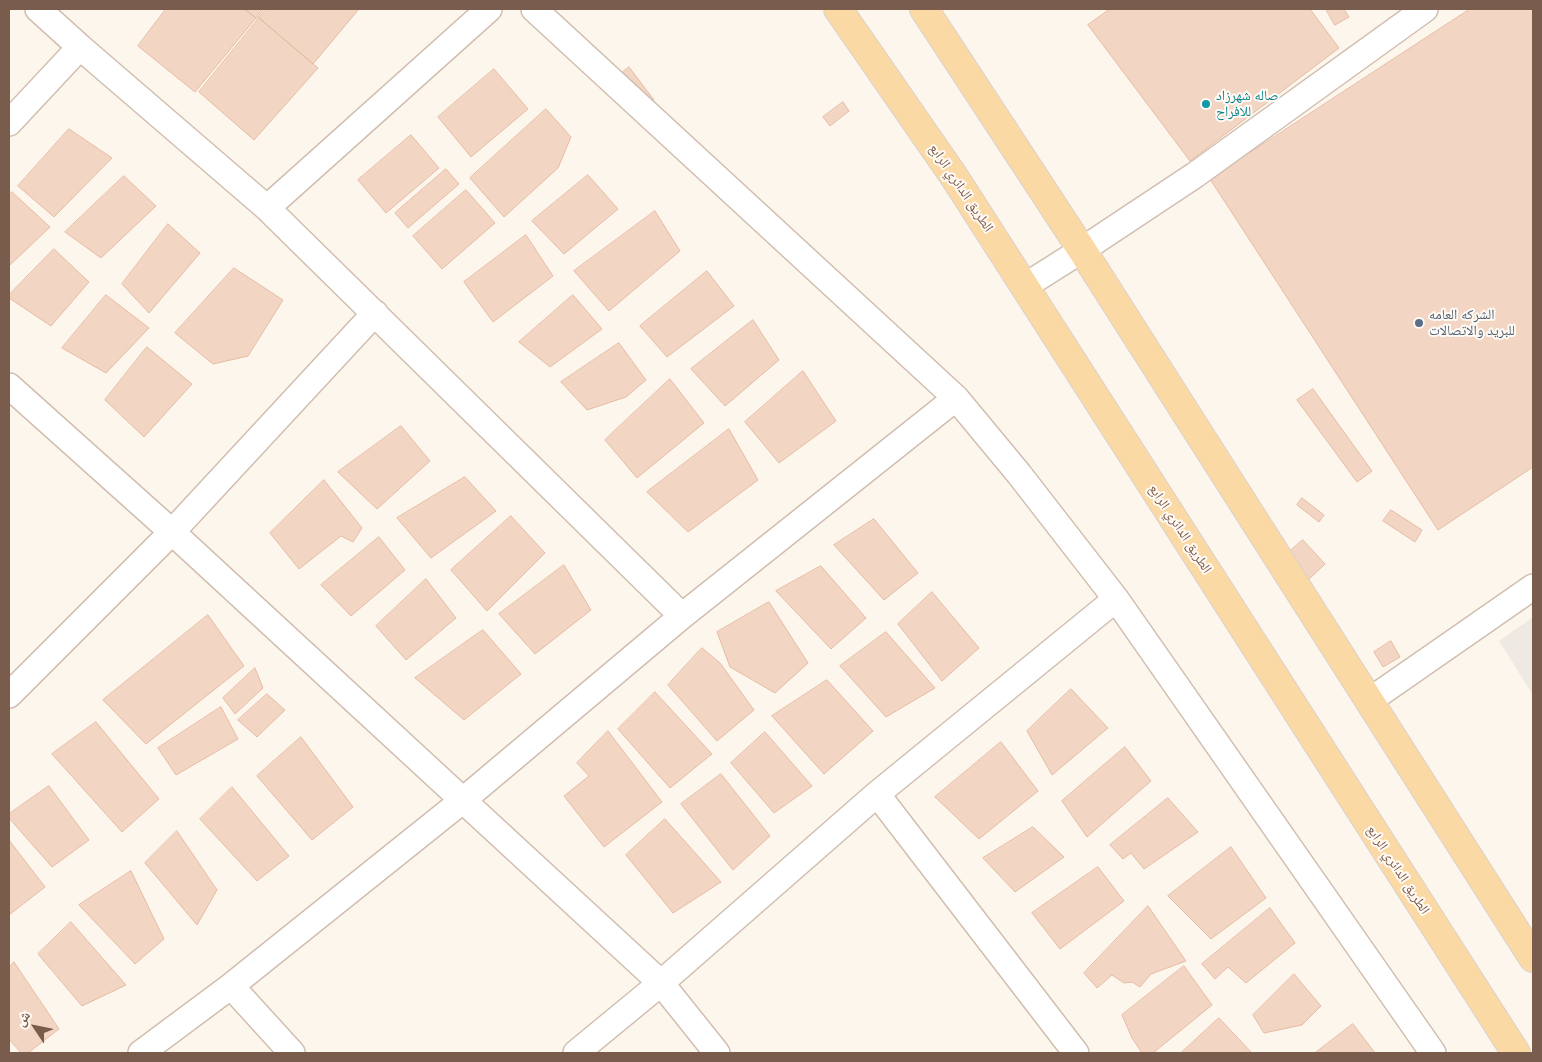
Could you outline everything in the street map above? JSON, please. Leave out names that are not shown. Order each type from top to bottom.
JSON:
[{"type":"main road","name":"الطريق الدائري الرابع","points":[[838,9],[956,178],[1516,1053]]},
{"type":"main road","points":[[924,9],[1082,250],[1533,958]]},
{"type":"street","points":[[38,9],[267,208],[682,616]]},
{"type":"street","points":[[267,208],[489,9]]},
{"type":"street","points":[[534,9],[956,398],[1019,474],[1116,599],[1433,1053]]},
{"type":"street","points":[[1025,286],[1195,175],[1425,9]]},
{"type":"street","points":[[9,123],[80,47]]},
{"type":"street","points":[[9,695],[172,532],[375,313]]},
{"type":"street","points":[[9,386],[172,532],[661,983],[716,1053]]},
{"type":"street","points":[[141,1053],[231,986],[462,801],[682,616],[956,398]]},
{"type":"street","points":[[1369,701],[1533,587]]},
{"type":"street","points":[[576,1053],[661,983],[877,794],[1116,599]]},
{"type":"street","points":[[877,794],[1076,1053]]},
{"type":"street","points":[[231,986],[292,1053]]},
{"type":"shaded area","points":[[1533,617],[1533,695],[1499,641]]},
{"type":"building","points":[[166,9],[244,9],[256,18],[195,92],[138,46]]},
{"type":"building","points":[[245,9],[264,9],[257,18]]},
{"type":"building","points":[[267,9],[359,9],[313,64],[259,18]]},
{"type":"building","name":"صاله شهرزاد للافراح","points":[[1110,9],[1310,9],[1339,48],[1190,161],[1088,25]]},
{"type":"building","points":[[1326,9],[1344,9],[1349,17],[1335,25]]},
{"type":"building","name":"الشركه العامه للبريد والاتصالات","points":[[1470,9],[1533,9],[1533,467],[1438,530],[1210,179]]},
{"type":"building","points":[[259,18],[318,68],[254,140],[199,92]]},
{"type":"building","points":[[629,67],[654,100],[647,105],[623,72]]},
{"type":"building","points":[[494,69],[528,109],[471,157],[438,117]]},
{"type":"building","points":[[843,102],[849,111],[830,126],[823,117]]},
{"type":"building","points":[[546,109],[571,137],[558,168],[504,217],[470,178]]},
{"type":"building","points":[[69,129],[112,158],[54,217],[18,186]]},
{"type":"building","points":[[411,135],[439,168],[386,213],[358,180]]},
{"type":"building","points":[[446,169],[459,184],[408,228],[395,213]]},
{"type":"building","points":[[588,175],[618,209],[564,254],[532,221]]},
{"type":"building","points":[[124,176],[156,206],[101,258],[65,232]]},
{"type":"building","points":[[466,190],[495,223],[442,269],[413,236]]},
{"type":"building","points":[[12,192],[50,227],[9,266],[9,195]]},
{"type":"building","points":[[655,211],[680,251],[609,311],[574,271]]},
{"type":"building","points":[[168,224],[200,253],[149,313],[122,284]]},
{"type":"building","points":[[526,235],[553,276],[493,322],[464,282]]},
{"type":"building","points":[[54,249],[89,282],[51,326],[9,298],[9,295]]},
{"type":"building","points":[[234,268],[283,300],[248,356],[213,364],[175,333]]},
{"type":"building","points":[[707,271],[734,306],[667,357],[640,326]]},
{"type":"building","points":[[106,295],[149,328],[106,373],[62,348]]},
{"type":"building","points":[[573,295],[602,329],[550,367],[519,342]]},
{"type":"building","points":[[753,320],[779,360],[725,406],[691,369]]},
{"type":"building","points":[[619,343],[646,380],[626,397],[587,410],[561,382]]},
{"type":"building","points":[[147,347],[192,384],[144,437],[105,400]]},
{"type":"building","points":[[803,371],[836,421],[779,463],[745,422]]},
{"type":"building","points":[[670,379],[704,423],[637,478],[605,440]]},
{"type":"building","points":[[1313,389],[1372,471],[1357,482],[1297,400]]},
{"type":"building","points":[[401,426],[430,461],[377,509],[338,472]]},
{"type":"building","points":[[729,429],[758,480],[688,532],[647,492]]},
{"type":"building","points":[[465,477],[496,511],[431,558],[397,518]]},
{"type":"building","points":[[324,480],[362,528],[353,542],[341,536],[299,569],[270,533]]},
{"type":"building","points":[[1302,498],[1324,515],[1319,522],[1297,505]]},
{"type":"building","points":[[1391,510],[1422,530],[1415,542],[1383,521]]},
{"type":"building","points":[[511,516],[545,553],[487,611],[451,570]]},
{"type":"building","points":[[874,519],[918,573],[884,600],[834,545]]},
{"type":"building","points":[[379,537],[405,570],[351,616],[321,585]]},
{"type":"building","points":[[1303,540],[1325,564],[1307,581],[1284,556]]},
{"type":"building","points":[[564,565],[591,610],[535,654],[499,614]]},
{"type":"building","points":[[821,566],[866,618],[831,649],[776,591]]},
{"type":"building","points":[[426,579],[456,618],[406,660],[376,626]]},
{"type":"building","points":[[932,592],[979,648],[942,681],[898,624]]},
{"type":"building","points":[[769,602],[808,663],[775,693],[730,667],[717,632]]},
{"type":"building","points":[[208,615],[244,666],[146,744],[103,700]]},
{"type":"building","points":[[483,630],[521,674],[464,720],[415,678]]},
{"type":"building","points":[[886,632],[935,688],[886,717],[840,666]]},
{"type":"building","points":[[1391,641],[1400,657],[1383,667],[1374,652]]},
{"type":"building","points":[[702,648],[720,663],[754,710],[717,741],[668,685]]},
{"type":"building","points":[[255,668],[263,688],[235,714],[223,698]]},
{"type":"building","points":[[827,680],[873,731],[824,774],[772,716]]},
{"type":"building","points":[[1071,689],[1108,728],[1052,775],[1027,731]]},
{"type":"building","points":[[655,692],[712,754],[670,788],[618,729]]},
{"type":"building","points":[[267,694],[285,710],[257,737],[238,720]]},
{"type":"building","points":[[221,707],[238,739],[176,775],[158,748]]},
{"type":"building","points":[[96,722],[159,799],[122,832],[52,754]]},
{"type":"building","points":[[608,731],[662,802],[604,847],[564,796],[589,776],[577,763]]},
{"type":"building","points":[[765,732],[812,786],[774,813],[731,763]]},
{"type":"building","points":[[301,737],[353,807],[312,840],[257,776]]},
{"type":"building","points":[[1001,742],[1038,791],[979,839],[935,797]]},
{"type":"building","points":[[1125,747],[1151,781],[1087,837],[1062,801]]},
{"type":"building","points":[[721,774],[770,836],[733,870],[681,804]]},
{"type":"building","points":[[49,786],[89,840],[52,867],[9,818],[9,814]]},
{"type":"building","points":[[232,787],[289,856],[257,881],[200,819]]},
{"type":"building","points":[[1168,798],[1198,832],[1144,869],[1131,853],[1123,859],[1110,845]]},
{"type":"building","points":[[665,819],[721,882],[673,913],[626,855]]},
{"type":"building","points":[[1033,827],[1064,857],[1015,892],[983,858]]},
{"type":"building","points":[[177,831],[217,890],[197,925],[145,863]]},
{"type":"building","points":[[9,840],[45,887],[9,915]]},
{"type":"building","points":[[1231,847],[1266,898],[1211,939],[1168,896]]},
{"type":"building","points":[[1098,867],[1124,901],[1060,949],[1032,913]]},
{"type":"building","points":[[131,871],[164,939],[135,964],[79,905]]},
{"type":"building","points":[[1148,906],[1186,961],[1151,974],[1140,987],[1132,982],[1124,983],[1112,975],[1097,988],[1084,973]]},
{"type":"building","points":[[1270,908],[1295,943],[1246,983],[1228,967],[1215,979],[1202,964]]},
{"type":"building","points":[[71,922],[126,985],[82,1006],[38,954]]},
{"type":"building","points":[[14,962],[59,1029],[28,1053],[21,1053],[9,1039],[9,968]]},
{"type":"building","points":[[1184,966],[1212,1005],[1153,1053],[1142,1053],[1132,1038],[1122,1015]]},
{"type":"building","points":[[1294,974],[1321,1006],[1302,1025],[1264,1033],[1253,1015]]},
{"type":"building","points":[[1219,1018],[1252,1053],[1181,1053]]},
{"type":"building","points":[[1353,1024],[1375,1053],[1315,1053]]},
{"type":"place","name":"صاله شهرزاد للافراح","points":[[1206,104]]},
{"type":"place","name":"الشركه العامه للبريد والاتصالات","points":[[1419,323]]}]
